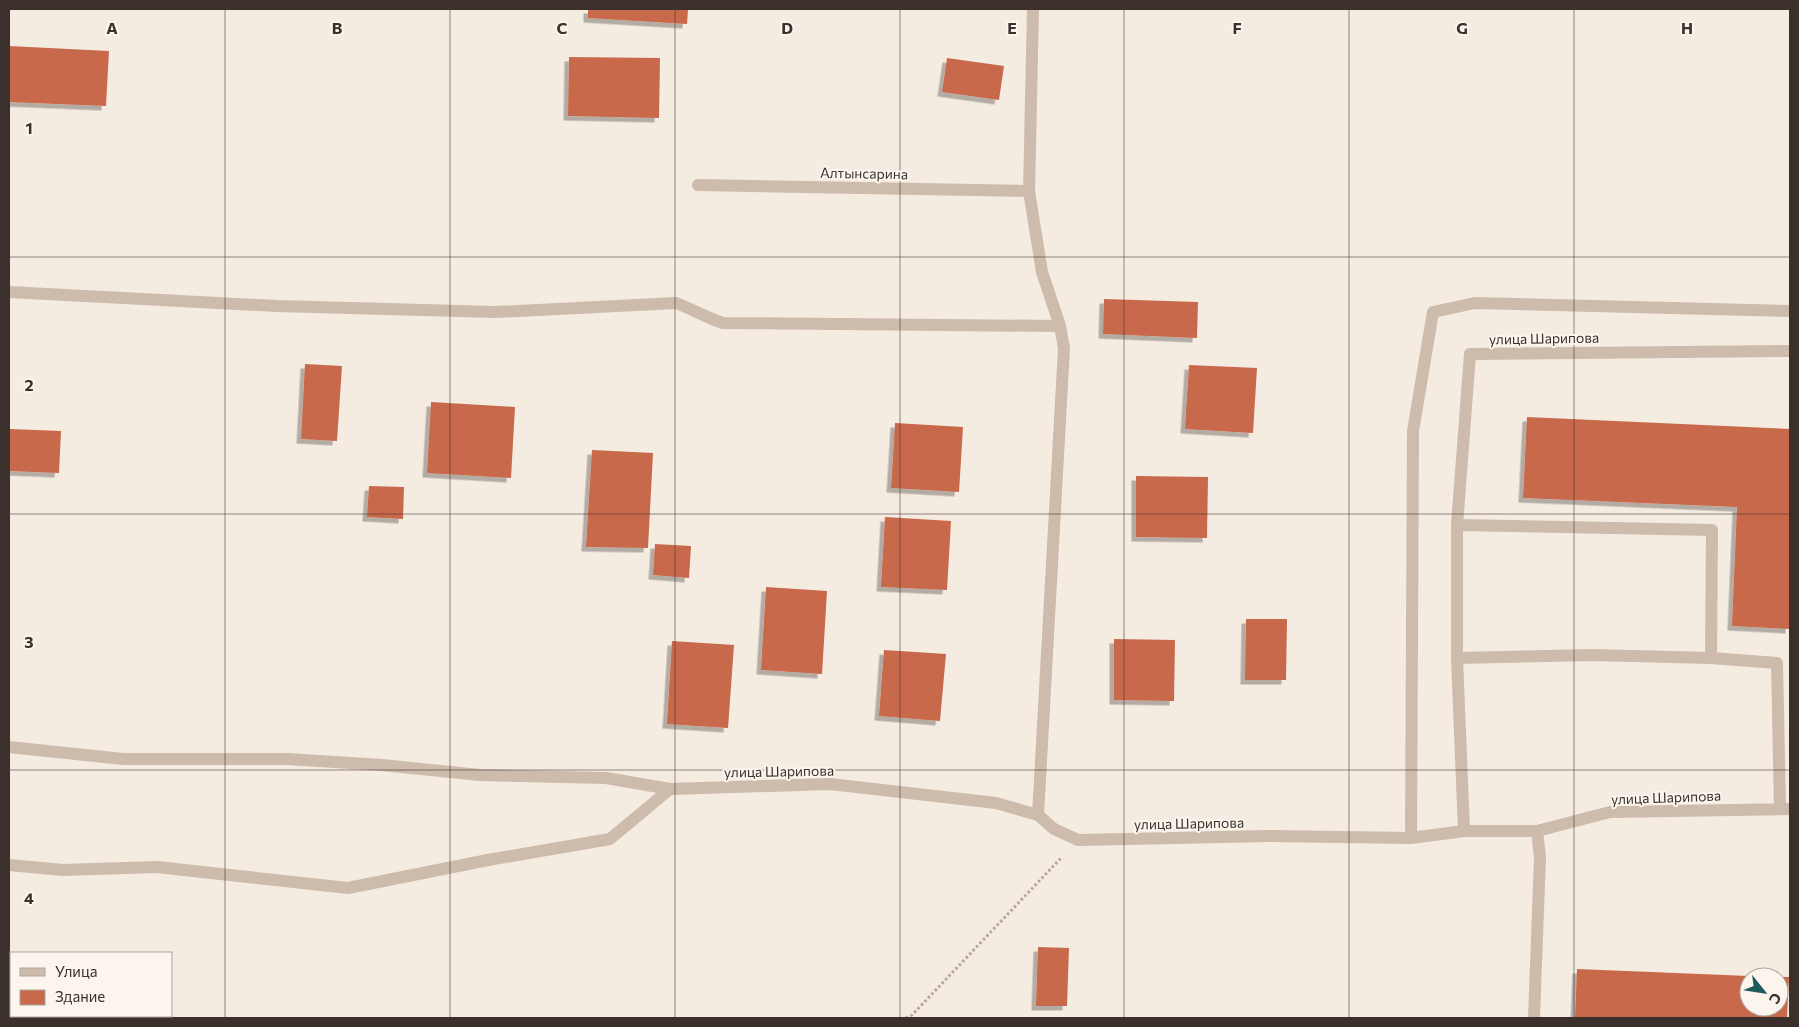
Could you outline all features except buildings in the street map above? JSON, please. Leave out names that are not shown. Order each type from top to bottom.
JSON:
[{"type":"street","points":[[1033,9],[1029,192],[1042,272],[1060,326],[1064,348],[1038,815]]},
{"type":"street","name":"Алтынсарина","points":[[698,185],[1029,192]]},
{"type":"street","points":[[9,292],[277,306],[496,312],[676,303],[723,323],[1060,326]]},
{"type":"street","points":[[1411,838],[1413,431],[1433,312],[1475,303],[1790,311]]},
{"type":"street","name":"улица Шарипова","points":[[1464,831],[1457,658],[1457,525],[1470,354],[1790,351]]},
{"type":"street","points":[[1457,525],[1712,530],[1711,658]]},
{"type":"street","points":[[1457,658],[1592,655],[1790,662]]},
{"type":"street","name":"улица Шарипова","points":[[9,747],[123,759],[287,759],[480,775],[606,778],[670,789],[830,784],[996,803],[1038,815],[1054,829],[1078,840],[1269,836],[1411,838],[1464,831],[1537,831],[1610,812],[1785,809],[1776,663]]},
{"type":"street","points":[[9,865],[63,870],[157,867],[348,888],[610,838],[670,789]]},
{"type":"street","points":[[1534,1018],[1540,857],[1537,831]]},
{"type":"path","points":[[906,1018],[912,1015],[1078,840]]}]
